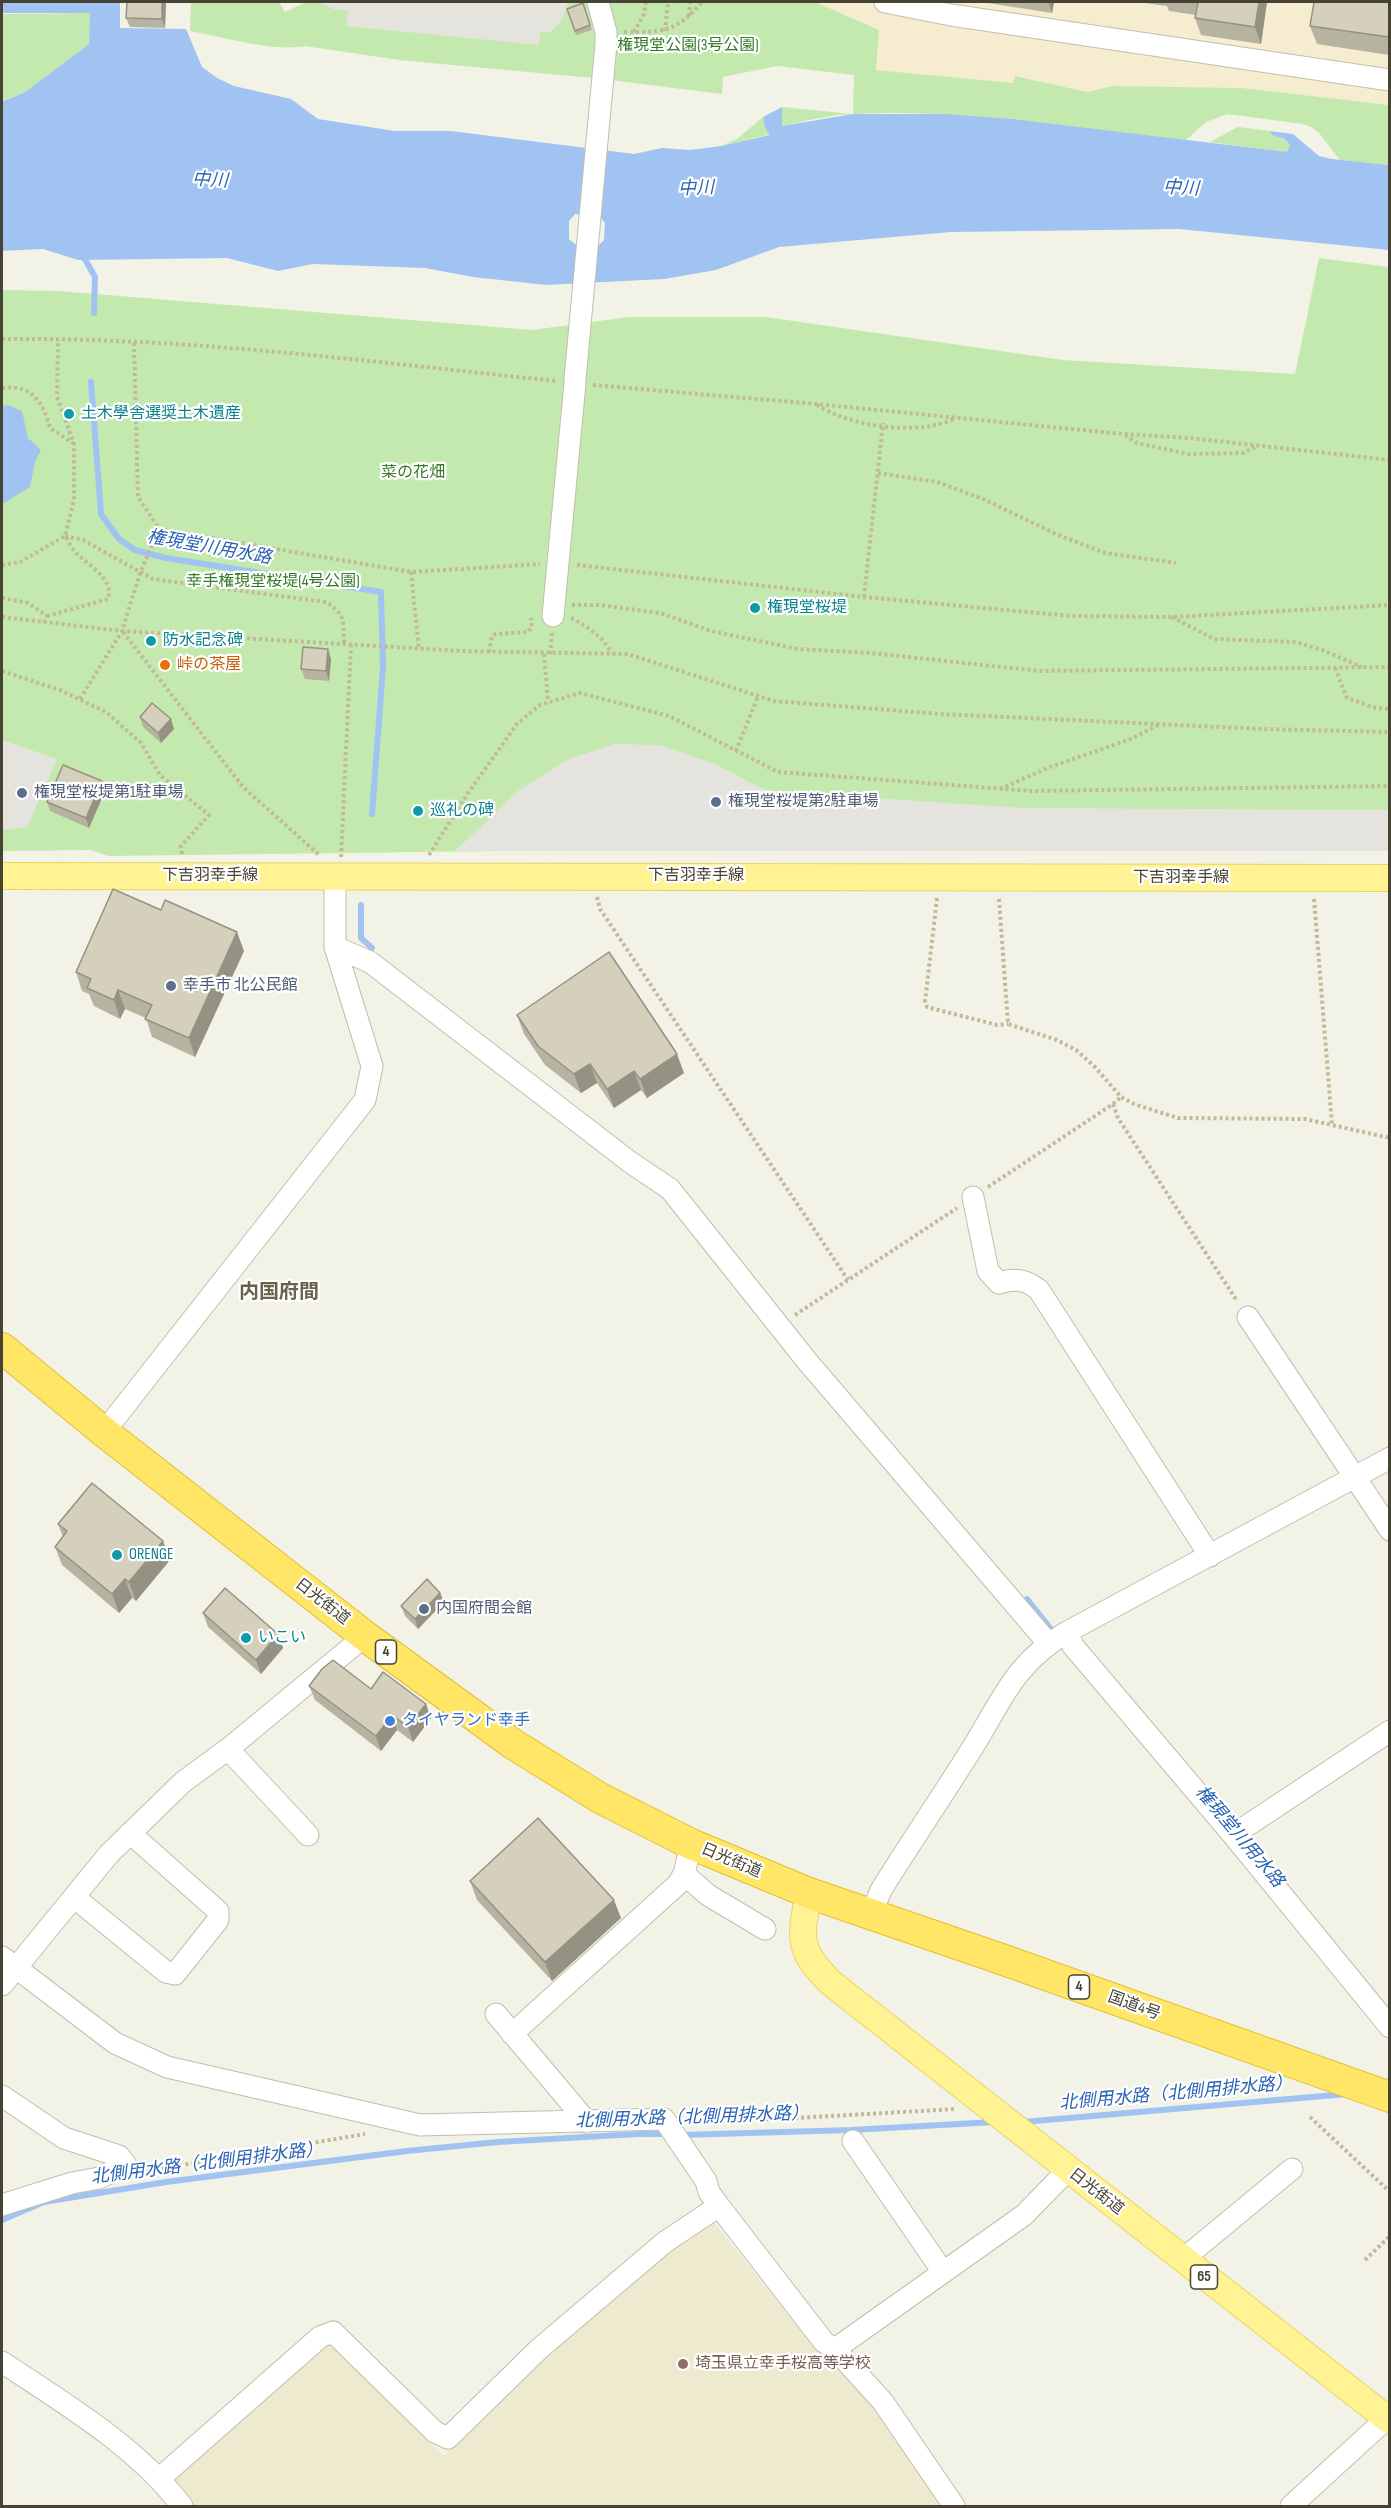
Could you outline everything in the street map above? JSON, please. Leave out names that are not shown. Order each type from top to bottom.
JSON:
[{"type":"highway","name":"日光街道","points":[[2,1348],[104,1432],[365,1636],[467,1712],[561,1776],[636,1817],[692,1844],[809,1893]]},
{"type":"highway","name":"国道4号","points":[[809,1893],[1389,2097]]},
{"type":"main road","name":"下吉羽幸手線","points":[[2,876],[333,864],[594,876],[1389,878]]},
{"type":"main road","name":"日光街道","points":[[809,1893],[802,1934],[805,1952],[815,1967],[831,1983],[1388,2420]]},
{"type":"street","points":[[554,610],[606,32],[598,2]]},
{"type":"street","points":[[885,2],[956,8],[1389,80]]},
{"type":"street","points":[[104,1432],[365,1100],[372,1066],[335,947],[333,864]]},
{"type":"street","points":[[335,947],[370,962],[630,1162],[670,1189],[779,1326],[1048,1643]]},
{"type":"street","points":[[973,1197],[988,1271],[999,1283],[1012,1279],[1028,1281],[1039,1290],[1210,1556]]},
{"type":"street","points":[[1248,1317],[1389,1530]]},
{"type":"street","points":[[871,1914],[881,1890],[973,1746],[1003,1694],[1027,1662],[1048,1643],[1389,1458]]},
{"type":"street","points":[[1067,1632],[1073,1646],[1233,1835],[1389,2028]]},
{"type":"street","points":[[2,1985],[8,1962],[74,1897],[109,1854],[183,1782],[228,1749],[365,1636]]},
{"type":"street","points":[[1233,1835],[1389,1731]]},
{"type":"street","points":[[228,1749],[308,1835]]},
{"type":"street","points":[[74,1897],[166,1972],[175,1974],[218,1920],[218,1911],[130,1833]]},
{"type":"street","points":[[512,2034],[678,1884],[684,1874],[692,1844]]},
{"type":"street","points":[[684,1874],[708,1895],[765,1929]]},
{"type":"street","points":[[8,1962],[115,2043],[166,2067],[420,2125],[587,2122],[674,2126],[706,2181],[709,2192],[719,2206],[824,2342],[835,2349],[883,2402],[954,2506]]},
{"type":"street","points":[[496,2014],[587,2122]]},
{"type":"street","points":[[2,2096],[64,2138],[119,2156],[126,2165],[99,2178],[72,2183],[2,2205]]},
{"type":"street","points":[[854,2141],[944,2272]]},
{"type":"street","points":[[1182,2260],[1292,2169]]},
{"type":"street","points":[[835,2349],[1024,2215],[1068,2170]]},
{"type":"street","points":[[160,2478],[320,2337],[333,2332],[435,2432],[448,2438],[539,2349],[665,2242],[719,2206]]},
{"type":"street","points":[[2,2362],[82,2415],[160,2478],[182,2506]]},
{"type":"street","points":[[1291,2506],[1388,2420]]},
{"type":"path","points":[[634,32],[644,14],[646,2]]},
{"type":"path","points":[[665,31],[668,2]]},
{"type":"path","points":[[689,16],[690,2]]},
{"type":"path","points":[[606,32],[665,31],[676,27],[702,2]]},
{"type":"path","points":[[2,339],[134,343],[293,354],[955,419],[1260,444],[1389,460]]},
{"type":"path","points":[[44,622],[47,616],[108,599],[110,591],[106,582],[73,549],[65,536],[74,501],[74,444],[57,397],[58,340]]},
{"type":"path","points":[[134,343],[138,497],[159,529],[411,572],[558,563],[864,597],[1071,616],[1172,617],[1389,605]]},
{"type":"path","points":[[2,388],[15,386],[33,395],[45,407],[50,428],[74,444]]},
{"type":"path","points":[[816,404],[830,412],[884,425],[941,425],[955,419]]},
{"type":"path","points":[[864,597],[884,425]]},
{"type":"path","points":[[1123,434],[1137,443],[1188,454],[1243,453],[1260,444]]},
{"type":"path","points":[[878,473],[937,482],[983,499],[1056,534],[1105,553],[1176,563]]},
{"type":"path","points":[[80,699],[122,631],[141,571],[159,529]]},
{"type":"path","points":[[2,565],[20,562],[65,536],[83,540],[153,579],[326,602],[340,611],[343,618],[344,644]]},
{"type":"path","points":[[411,572],[419,649]]},
{"type":"path","points":[[2,598],[28,603],[47,616]]},
{"type":"path","points":[[554,610],[599,605],[660,613],[711,631],[798,649],[871,653],[1039,671],[1389,667]]},
{"type":"path","points":[[489,652],[492,636],[496,633],[528,632],[532,627],[531,614],[536,606],[554,610],[583,624],[603,640],[612,654]]},
{"type":"path","points":[[2,617],[122,631],[419,649],[544,654],[628,654],[774,701],[941,714],[1389,732]]},
{"type":"path","points":[[1172,617],[1214,639],[1296,642],[1322,650],[1363,668]]},
{"type":"path","points":[[122,631],[243,787],[333,864]]},
{"type":"path","points":[[333,864],[351,644]]},
{"type":"path","points":[[544,654],[548,702]]},
{"type":"path","points":[[1335,668],[1347,698],[1376,708],[1389,709]]},
{"type":"path","points":[[2,671],[60,690],[106,712],[141,743],[160,776],[208,815],[181,846],[183,859]]},
{"type":"path","points":[[427,858],[468,793],[517,724],[540,705],[580,693],[669,716],[777,772],[1032,791],[1389,786]]},
{"type":"path","points":[[736,752],[758,696]]},
{"type":"path","points":[[999,789],[1050,767],[1131,739],[1160,724]]},
{"type":"path","points":[[594,876],[600,909],[848,1280]]},
{"type":"path","points":[[941,877],[925,1002],[927,1007],[997,1026],[1008,1024],[1057,1040],[1076,1050],[1095,1067],[1121,1097],[1134,1104],[1178,1118],[1305,1119],[1389,1138]]},
{"type":"path","points":[[997,877],[1008,1024]]},
{"type":"path","points":[[1313,878],[1332,1125]]},
{"type":"path","points":[[779,1326],[1121,1097]]},
{"type":"path","points":[[1113,1104],[1118,1118],[1248,1317]]},
{"type":"path","points":[[674,2126],[748,2116],[759,2120],[960,2108]]},
{"type":"path","points":[[1310,2116],[1389,2192]]},
{"type":"path","points":[[126,2165],[159,2169],[375,2133]]},
{"type":"path","points":[[1365,2260],[1389,2236]]},
{"type":"shaded area","points":[[318,2],[569,2],[560,23],[550,32],[540,32],[539,45],[346,26],[348,11],[333,9]]},
{"type":"shaded area","points":[[815,2],[1389,2],[1389,105],[1242,88],[1113,86],[1087,92],[1016,76],[1013,83],[876,70],[879,30]]},
{"type":"shaded area","name":"権現堂桜堤第1駐車場","points":[[2,740],[57,759],[27,827],[2,830]]},
{"type":"shaded area","name":"権現堂桜堤第2駐車場","points":[[615,744],[660,745],[715,764],[765,790],[1023,808],[1389,810],[1389,851],[455,851],[518,791],[568,759]]},
{"type":"shaded area","name":"埼玉県立幸手桜高等学校","points":[[713,2221],[828,2365],[836,2362],[872,2402],[946,2506],[189,2506],[172,2477],[323,2347],[333,2344],[444,2456],[541,2361],[690,2231]]},
{"type":"green space","name":"権現堂公園(3号公園)","points":[[191,2],[279,2],[285,12],[306,2],[815,2],[879,30],[876,70],[1013,83],[1015,76],[1087,92],[1113,86],[1242,88],[1389,105],[1389,165],[1340,160],[1319,133],[1303,124],[1227,114],[1206,122],[1186,140],[938,114],[845,115],[817,118],[782,126],[782,107],[853,114],[854,75],[777,66],[723,77],[722,94],[593,78],[399,60],[305,46],[277,47],[190,31]]},
{"type":"green space","points":[[91,13],[89,44],[25,92],[2,102],[2,14]]},
{"type":"green space","points":[[763,117],[765,128],[771,134],[721,146],[737,139]]},
{"type":"green space","points":[[1238,127],[1270,131],[1272,135],[1285,139],[1290,144],[1287,153],[1210,142]]},
{"type":"green space","name":"幸手権現堂桜堤(4号公園)","points":[[1319,258],[1389,267],[1389,851],[578,850],[108,856],[91,850],[2,851],[2,290],[59,291],[532,330],[629,317],[766,317],[1063,360],[1295,374]]},
{"type":"water","name":"中川","points":[[2,2],[120,2],[120,28],[186,29],[202,67],[217,78],[234,86],[291,99],[318,119],[395,131],[451,131],[634,154],[662,148],[690,150],[721,146],[770,135],[765,128],[763,117],[782,107],[782,126],[853,114],[945,114],[1012,119],[1287,152],[1290,145],[1285,139],[1272,135],[1270,131],[1293,134],[1319,156],[1389,165],[1389,250],[1179,229],[951,232],[779,247],[716,270],[664,279],[546,285],[473,277],[425,268],[313,264],[278,271],[227,258],[78,260],[43,249],[2,251],[2,102],[25,92],[89,44],[90,13],[2,13]]},
{"type":"water","points":[[8,405],[22,411],[28,438],[41,450],[35,462],[30,487],[4,503],[2,502],[2,406]]},
{"type":"pier","points":[[575,214],[601,218],[605,223],[604,240],[599,245],[575,244],[569,239],[569,221]]},
{"type":"building","points":[[127,2],[162,2],[162,19],[126,18]]},
{"type":"building","points":[[1198,2],[1259,2],[1255,27],[1195,18]]},
{"type":"building","points":[[1314,2],[1389,2],[1389,37],[1310,26]]},
{"type":"building","points":[[583,3],[590,25],[575,31],[567,9]]},
{"type":"building","points":[[303,647],[328,649],[326,671],[301,669]]},
{"type":"building","points":[[152,703],[171,719],[158,733],[140,717]]},
{"type":"building","points":[[63,765],[102,781],[86,818],[47,802]]},
{"type":"building","points":[[113,889],[161,910],[165,900],[237,932],[189,1038],[145,1019],[152,1005],[118,990],[114,1000],[87,988],[91,979],[76,972]]},
{"type":"building","points":[[609,952],[677,1054],[640,1079],[634,1071],[607,1089],[590,1064],[574,1074],[538,1046],[517,1015]]},
{"type":"building","name":"ORENGE","points":[[92,1483],[163,1541],[129,1582],[125,1579],[112,1594],[55,1547],[67,1531],[58,1524]]},
{"type":"building","points":[[427,1579],[440,1593],[415,1619],[401,1606]]},
{"type":"building","name":"いこい","points":[[225,1588],[278,1634],[256,1660],[203,1613]]},
{"type":"building","points":[[333,1660],[371,1689],[383,1672],[426,1704],[408,1727],[392,1715],[376,1736],[309,1686],[322,1669]]},
{"type":"building","points":[[538,1818],[614,1900],[545,1962],[470,1881]]},
{"type":"waterway","name":"権現堂川用水路","points":[[82,254],[95,277],[94,313]]},
{"type":"waterway","name":"権現堂川用水路","points":[[91,382],[101,514],[119,539],[135,550],[166,558],[381,592],[383,667],[372,814]]},
{"type":"waterway","name":"権現堂川用水路","points":[[361,905],[361,938],[372,948]]},
{"type":"waterway","name":"権現堂川用水路","points":[[1027,1599],[1051,1629]]},
{"type":"waterway","name":"北側用水路（北側用排水路）","points":[[1023,2122],[1347,2094]]},
{"type":"waterway","name":"北側用水路（北側用排水路）","points":[[681,2135],[851,2130],[995,2122]]},
{"type":"waterway","name":"北側用水路（北側用排水路）","points":[[2,2220],[44,2202],[166,2182],[407,2151],[498,2142],[668,2134]]},
{"type":"place","name":"土木學舎選奨土木遺産","points":[[69,414]]},
{"type":"place","name":"権現堂桜堤","points":[[755,608]]},
{"type":"place","name":"防水記念碑","points":[[151,641]]},
{"type":"place","name":"峠の茶屋","points":[[165,665]]},
{"type":"place","name":"権現堂桜堤第1駐車場","points":[[22,793]]},
{"type":"place","name":"権現堂桜堤第2駐車場","points":[[716,802]]},
{"type":"place","name":"巡礼の碑","points":[[418,811]]},
{"type":"place","name":"幸手市 北公民館","points":[[171,986]]},
{"type":"place","name":"ORENGE","points":[[117,1555]]},
{"type":"place","name":"内国府間会館","points":[[424,1609]]},
{"type":"place","name":"いこい","points":[[246,1638]]},
{"type":"place","name":"タイヤランド幸手","points":[[390,1721]]},
{"type":"place","name":"埼玉県立幸手桜高等学校","points":[[683,2364]]},
{"type":"district","name":"内国府間","points":[[279,1293]]},
{"type":"park label","name":"菜の花畑","points":[[413,473]]}]
